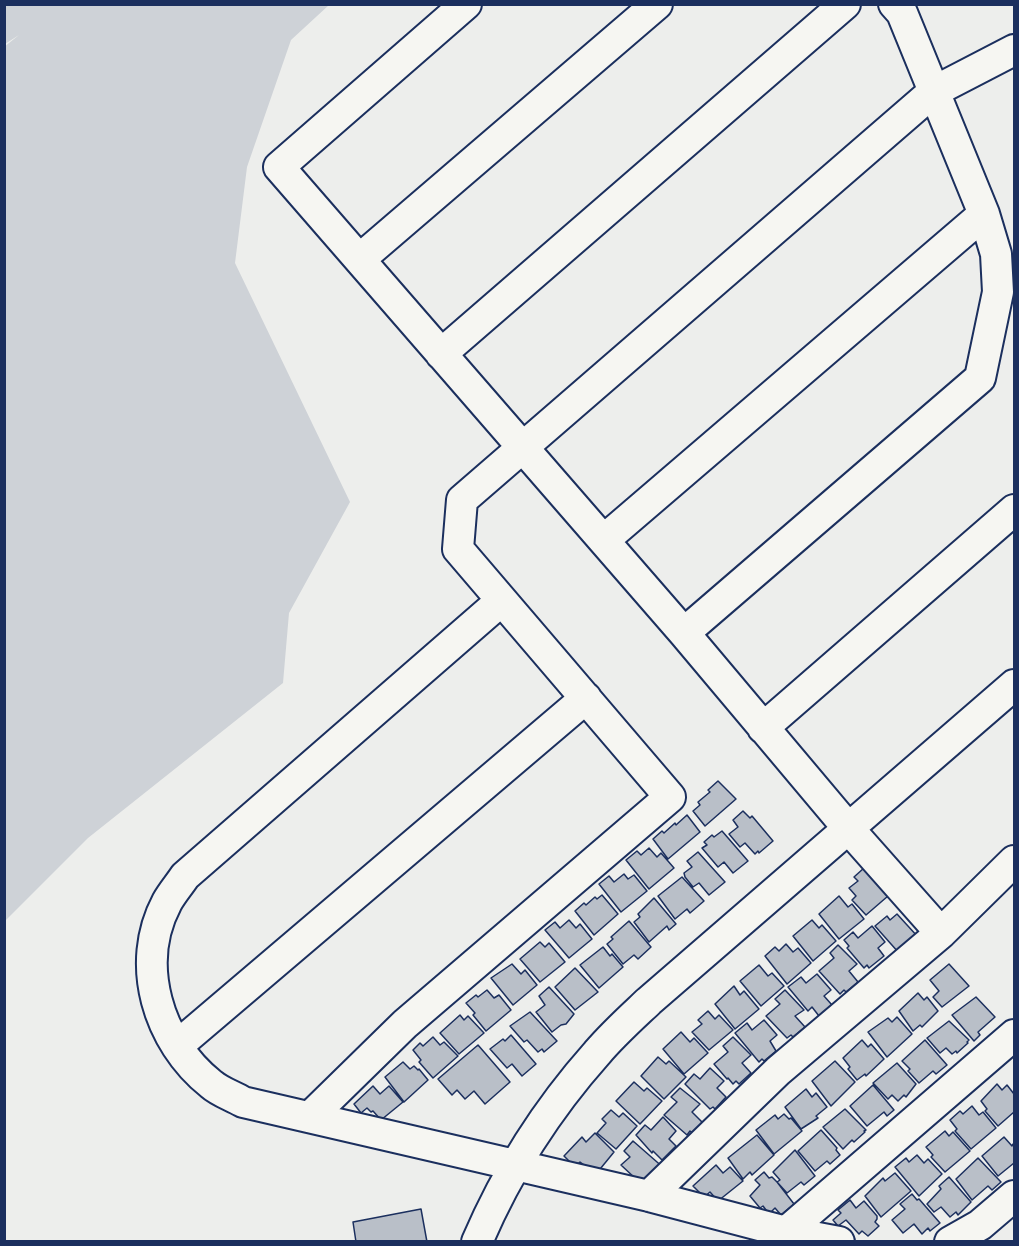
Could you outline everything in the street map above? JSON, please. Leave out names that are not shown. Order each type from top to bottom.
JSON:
[{"type":"street","points":[[466,4],[279,167],[941,933]]},
{"type":"street","points":[[360,259],[657,4]]},
{"type":"street","points":[[441,354],[845,4]]},
{"type":"street","points":[[684,633],[980,378],[998,292],[996,254],[984,214],[902,13],[894,4]]},
{"type":"street","points":[[310,1118],[405,1024],[669,797],[458,549],[462,500],[933,92],[1014,50]]},
{"type":"street","points":[[603,540],[984,214]]},
{"type":"street","points":[[763,728],[1014,510]]},
{"type":"street","points":[[501,601],[185,876],[166,903],[153,943],[152,973],[157,1005],[177,1046],[191,1065],[212,1085],[243,1102],[649,1196],[786,1232],[838,1242]]},
{"type":"street","points":[[477,1242],[487,1218],[516,1165],[558,1101],[604,1045],[649,1001],[1014,685]]},
{"type":"street","points":[[177,1046],[586,698]]},
{"type":"street","points":[[649,1196],[778,1071],[941,933],[1014,861]]},
{"type":"street","points":[[786,1232],[1014,1035]]},
{"type":"street","points":[[950,1242],[980,1225],[1014,1196]]},
{"type":"shaded area","points":[[5,4],[329,5],[291,40],[247,167],[235,263],[350,502],[289,613],[283,683],[88,838],[5,921],[4,47],[19,35],[5,44]]},
{"type":"building","points":[[718,781],[736,799],[705,826],[693,811],[700,805],[698,802],[710,792],[708,790]]},
{"type":"building","points":[[743,811],[750,818],[752,816],[773,841],[759,853],[758,851],[755,854],[745,843],[740,847],[729,834],[738,827],[733,820]]},
{"type":"building","points":[[687,815],[700,832],[668,859],[653,839],[675,823],[676,825]]},
{"type":"building","points":[[722,831],[748,861],[733,873],[724,862],[718,867],[702,848],[707,845],[704,842],[712,835],[714,837]]},
{"type":"building","points":[[649,848],[657,857],[661,853],[674,868],[649,889],[626,860],[637,851],[641,855]]},
{"type":"building","points":[[698,852],[725,882],[709,895],[699,883],[693,887],[685,877],[684,873],[692,867],[687,861]]},
{"type":"building","points":[[864,868],[888,896],[866,915],[852,900],[856,896],[849,888],[858,881],[854,877]]},
{"type":"building","points":[[624,874],[628,879],[634,875],[647,891],[621,912],[599,884],[609,876],[614,882]]},
{"type":"building","points":[[682,877],[704,901],[690,913],[687,909],[675,919],[658,896]]},
{"type":"building","points":[[602,895],[618,914],[594,935],[575,911],[584,903],[586,905],[595,897],[597,899]]},
{"type":"building","points":[[839,896],[848,907],[852,904],[864,919],[839,939],[819,914]]},
{"type":"building","points":[[654,898],[676,924],[669,930],[667,926],[649,942],[634,922],[640,917],[638,914]]},
{"type":"building","points":[[897,914],[918,937],[899,953],[875,926],[887,916],[890,920]]},
{"type":"building","points":[[569,920],[576,928],[580,924],[592,939],[569,958],[545,930],[555,922],[560,928]]},
{"type":"building","points":[[812,920],[819,928],[822,925],[836,941],[813,961],[793,936]]},
{"type":"building","points":[[629,921],[651,947],[638,959],[634,955],[623,964],[607,944],[613,939],[611,937]]},
{"type":"building","points":[[872,926],[885,942],[878,948],[884,956],[869,968],[867,965],[864,968],[847,948],[849,946],[844,940],[853,932],[858,938]]},
{"type":"building","points":[[540,942],[545,947],[549,943],[565,962],[540,982],[520,959]]},
{"type":"building","points":[[786,944],[793,952],[798,948],[811,963],[787,984],[765,956],[775,947],[779,951]]},
{"type":"building","points":[[838,945],[857,964],[849,971],[858,982],[840,994],[819,971],[834,958],[830,953]]},
{"type":"building","points":[[603,947],[623,967],[599,988],[580,965]]},
{"type":"building","points":[[512,964],[521,974],[525,970],[537,985],[513,1005],[491,978]]},
{"type":"building","points":[[949,964],[969,986],[942,1007],[933,997],[939,991],[930,980]]},
{"type":"building","points":[[759,965],[768,976],[772,973],[784,986],[761,1006],[740,981]]},
{"type":"building","points":[[575,968],[598,992],[575,1010],[555,987]]},
{"type":"building","points":[[817,974],[831,990],[824,996],[832,1005],[819,1016],[812,1007],[808,1011],[788,987],[801,977],[806,983]]},
{"type":"building","points":[[734,986],[740,995],[744,991],[759,1009],[735,1029],[715,1004]]},
{"type":"building","points":[[549,987],[574,1014],[566,1024],[552,1032],[536,1012],[545,1005],[539,996]]},
{"type":"building","points":[[487,990],[494,998],[499,995],[511,1010],[486,1031],[466,1003]]},
{"type":"building","points":[[785,990],[804,1010],[795,1016],[805,1027],[793,1037],[791,1035],[787,1038],[766,1016],[780,1004],[775,999]]},
{"type":"building","points":[[918,993],[924,1000],[927,997],[938,1011],[922,1027],[920,1025],[913,1031],[899,1011]]},
{"type":"building","points":[[976,997],[995,1017],[978,1032],[980,1035],[974,1041],[952,1015]]},
{"type":"building","points":[[708,1011],[715,1019],[719,1015],[733,1030],[709,1050],[692,1032],[702,1024],[698,1020]]},
{"type":"building","points":[[530,1012],[557,1041],[544,1052],[542,1049],[538,1052],[527,1040],[524,1042],[510,1026]]},
{"type":"building","points":[[460,1015],[464,1020],[468,1016],[484,1033],[459,1054],[440,1033]]},
{"type":"building","points":[[897,1017],[912,1034],[887,1057],[868,1032],[888,1018],[892,1022]]},
{"type":"building","points":[[764,1020],[777,1035],[770,1041],[776,1051],[764,1061],[762,1059],[759,1062],[735,1033],[747,1023],[752,1030]]},
{"type":"building","points":[[949,1021],[969,1040],[957,1053],[956,1051],[952,1054],[946,1048],[940,1053],[927,1038]]},
{"type":"building","points":[[681,1032],[690,1042],[694,1038],[708,1053],[684,1074],[663,1049]]},
{"type":"building","points":[[511,1035],[536,1064],[522,1076],[512,1064],[507,1068],[490,1049]]},
{"type":"building","points":[[433,1037],[440,1045],[444,1042],[458,1056],[433,1078],[419,1062],[421,1060],[413,1050],[420,1043],[423,1046]]},
{"type":"building","points":[[733,1037],[751,1055],[742,1063],[751,1073],[739,1084],[736,1081],[733,1084],[714,1064],[728,1052],[723,1046]]},
{"type":"building","points":[[862,1040],[868,1047],[871,1044],[884,1059],[866,1076],[865,1074],[857,1080],[843,1058]]},
{"type":"building","points":[[925,1040],[947,1065],[936,1074],[933,1071],[919,1083],[902,1061]]},
{"type":"building","points":[[478,1045],[510,1082],[485,1104],[474,1091],[465,1099],[457,1090],[452,1095],[438,1079]]},
{"type":"building","points":[[658,1057],[666,1064],[669,1061],[686,1077],[664,1099],[641,1076]]},
{"type":"building","points":[[835,1061],[855,1082],[831,1106],[812,1081]]},
{"type":"building","points":[[403,1062],[410,1069],[414,1066],[419,1069],[428,1080],[404,1102],[385,1077]]},
{"type":"building","points":[[897,1063],[916,1084],[906,1097],[904,1095],[898,1101],[892,1095],[888,1099],[873,1083]]},
{"type":"building","points":[[710,1068],[724,1081],[717,1088],[726,1097],[715,1109],[713,1107],[710,1109],[685,1084],[694,1074],[700,1079]]},
{"type":"building","points":[[634,1082],[644,1091],[647,1088],[662,1101],[640,1124],[616,1101]]},
{"type":"building","points":[[997,1084],[1002,1090],[1007,1085],[1014,1094],[1014,1112],[998,1126],[985,1111],[987,1109],[981,1101]]},
{"type":"building","points":[[873,1085],[894,1110],[887,1116],[884,1112],[867,1126],[850,1106]]},
{"type":"building","points":[[373,1086],[380,1094],[389,1086],[403,1102],[381,1120],[367,1108],[361,1113],[354,1104]]},
{"type":"building","points":[[680,1088],[700,1104],[692,1112],[703,1123],[693,1133],[690,1131],[687,1135],[664,1115],[677,1102],[671,1097]]},
{"type":"building","points":[[806,1089],[812,1097],[816,1093],[827,1107],[816,1116],[818,1118],[801,1129],[785,1107]]},
{"type":"building","points":[[972,1106],[979,1115],[983,1112],[996,1128],[971,1149],[955,1131],[957,1129],[950,1120],[960,1111],[963,1114]]},
{"type":"building","points":[[845,1109],[866,1130],[843,1149],[823,1127]]},
{"type":"building","points":[[611,1110],[619,1117],[623,1113],[637,1126],[616,1149],[597,1133],[606,1123],[602,1119]]},
{"type":"building","points":[[784,1114],[789,1119],[791,1118],[802,1131],[774,1154],[756,1130],[775,1115],[778,1119]]},
{"type":"building","points":[[663,1117],[676,1131],[669,1139],[676,1146],[662,1160],[653,1151],[652,1153],[636,1135],[645,1125],[651,1130]]},
{"type":"building","points":[[821,1130],[837,1148],[840,1155],[830,1164],[827,1161],[815,1171],[798,1151]]},
{"type":"building","points":[[945,1131],[949,1136],[953,1132],[970,1151],[945,1172],[931,1157],[933,1155],[926,1147]]},
{"type":"building","points":[[595,1133],[614,1152],[596,1174],[580,1162],[575,1167],[564,1156],[582,1137],[586,1142]]},
{"type":"building","points":[[757,1135],[774,1155],[752,1175],[750,1172],[743,1179],[728,1158]]},
{"type":"building","points":[[1004,1137],[1014,1146],[1014,1163],[998,1176],[982,1156]]},
{"type":"building","points":[[633,1141],[665,1169],[646,1184],[639,1178],[637,1180],[621,1165],[630,1157],[624,1151]]},
{"type":"building","points":[[795,1150],[815,1176],[804,1185],[801,1182],[787,1193],[777,1182],[780,1180],[773,1172]]},
{"type":"building","points":[[917,1155],[924,1163],[928,1159],[942,1174],[919,1196],[895,1167],[906,1158],[909,1162]]},
{"type":"building","points":[[978,1158],[1001,1182],[992,1190],[988,1186],[972,1200],[956,1179]]},
{"type":"building","points":[[716,1165],[723,1173],[730,1167],[743,1181],[718,1201],[710,1192],[704,1197],[693,1186]]},
{"type":"building","points":[[764,1172],[777,1182],[794,1204],[781,1215],[775,1208],[769,1214],[763,1206],[760,1208],[750,1196],[760,1185],[755,1180]]},
{"type":"building","points":[[895,1173],[911,1191],[881,1217],[865,1196],[883,1178],[885,1181]]},
{"type":"building","points":[[949,1177],[971,1202],[958,1215],[956,1212],[950,1217],[941,1207],[934,1212],[927,1204],[941,1189],[939,1186]]},
{"type":"building","points":[[912,1194],[940,1223],[930,1231],[928,1228],[922,1234],[914,1224],[903,1233],[892,1220],[905,1209],[900,1204]]},
{"type":"building","points":[[850,1200],[856,1208],[864,1201],[877,1216],[875,1222],[879,1226],[868,1236],[862,1231],[859,1234],[846,1220],[838,1226],[833,1220],[841,1213],[838,1210]]},
{"type":"building","points":[[421,1209],[427,1242],[356,1242],[353,1222]]}]
